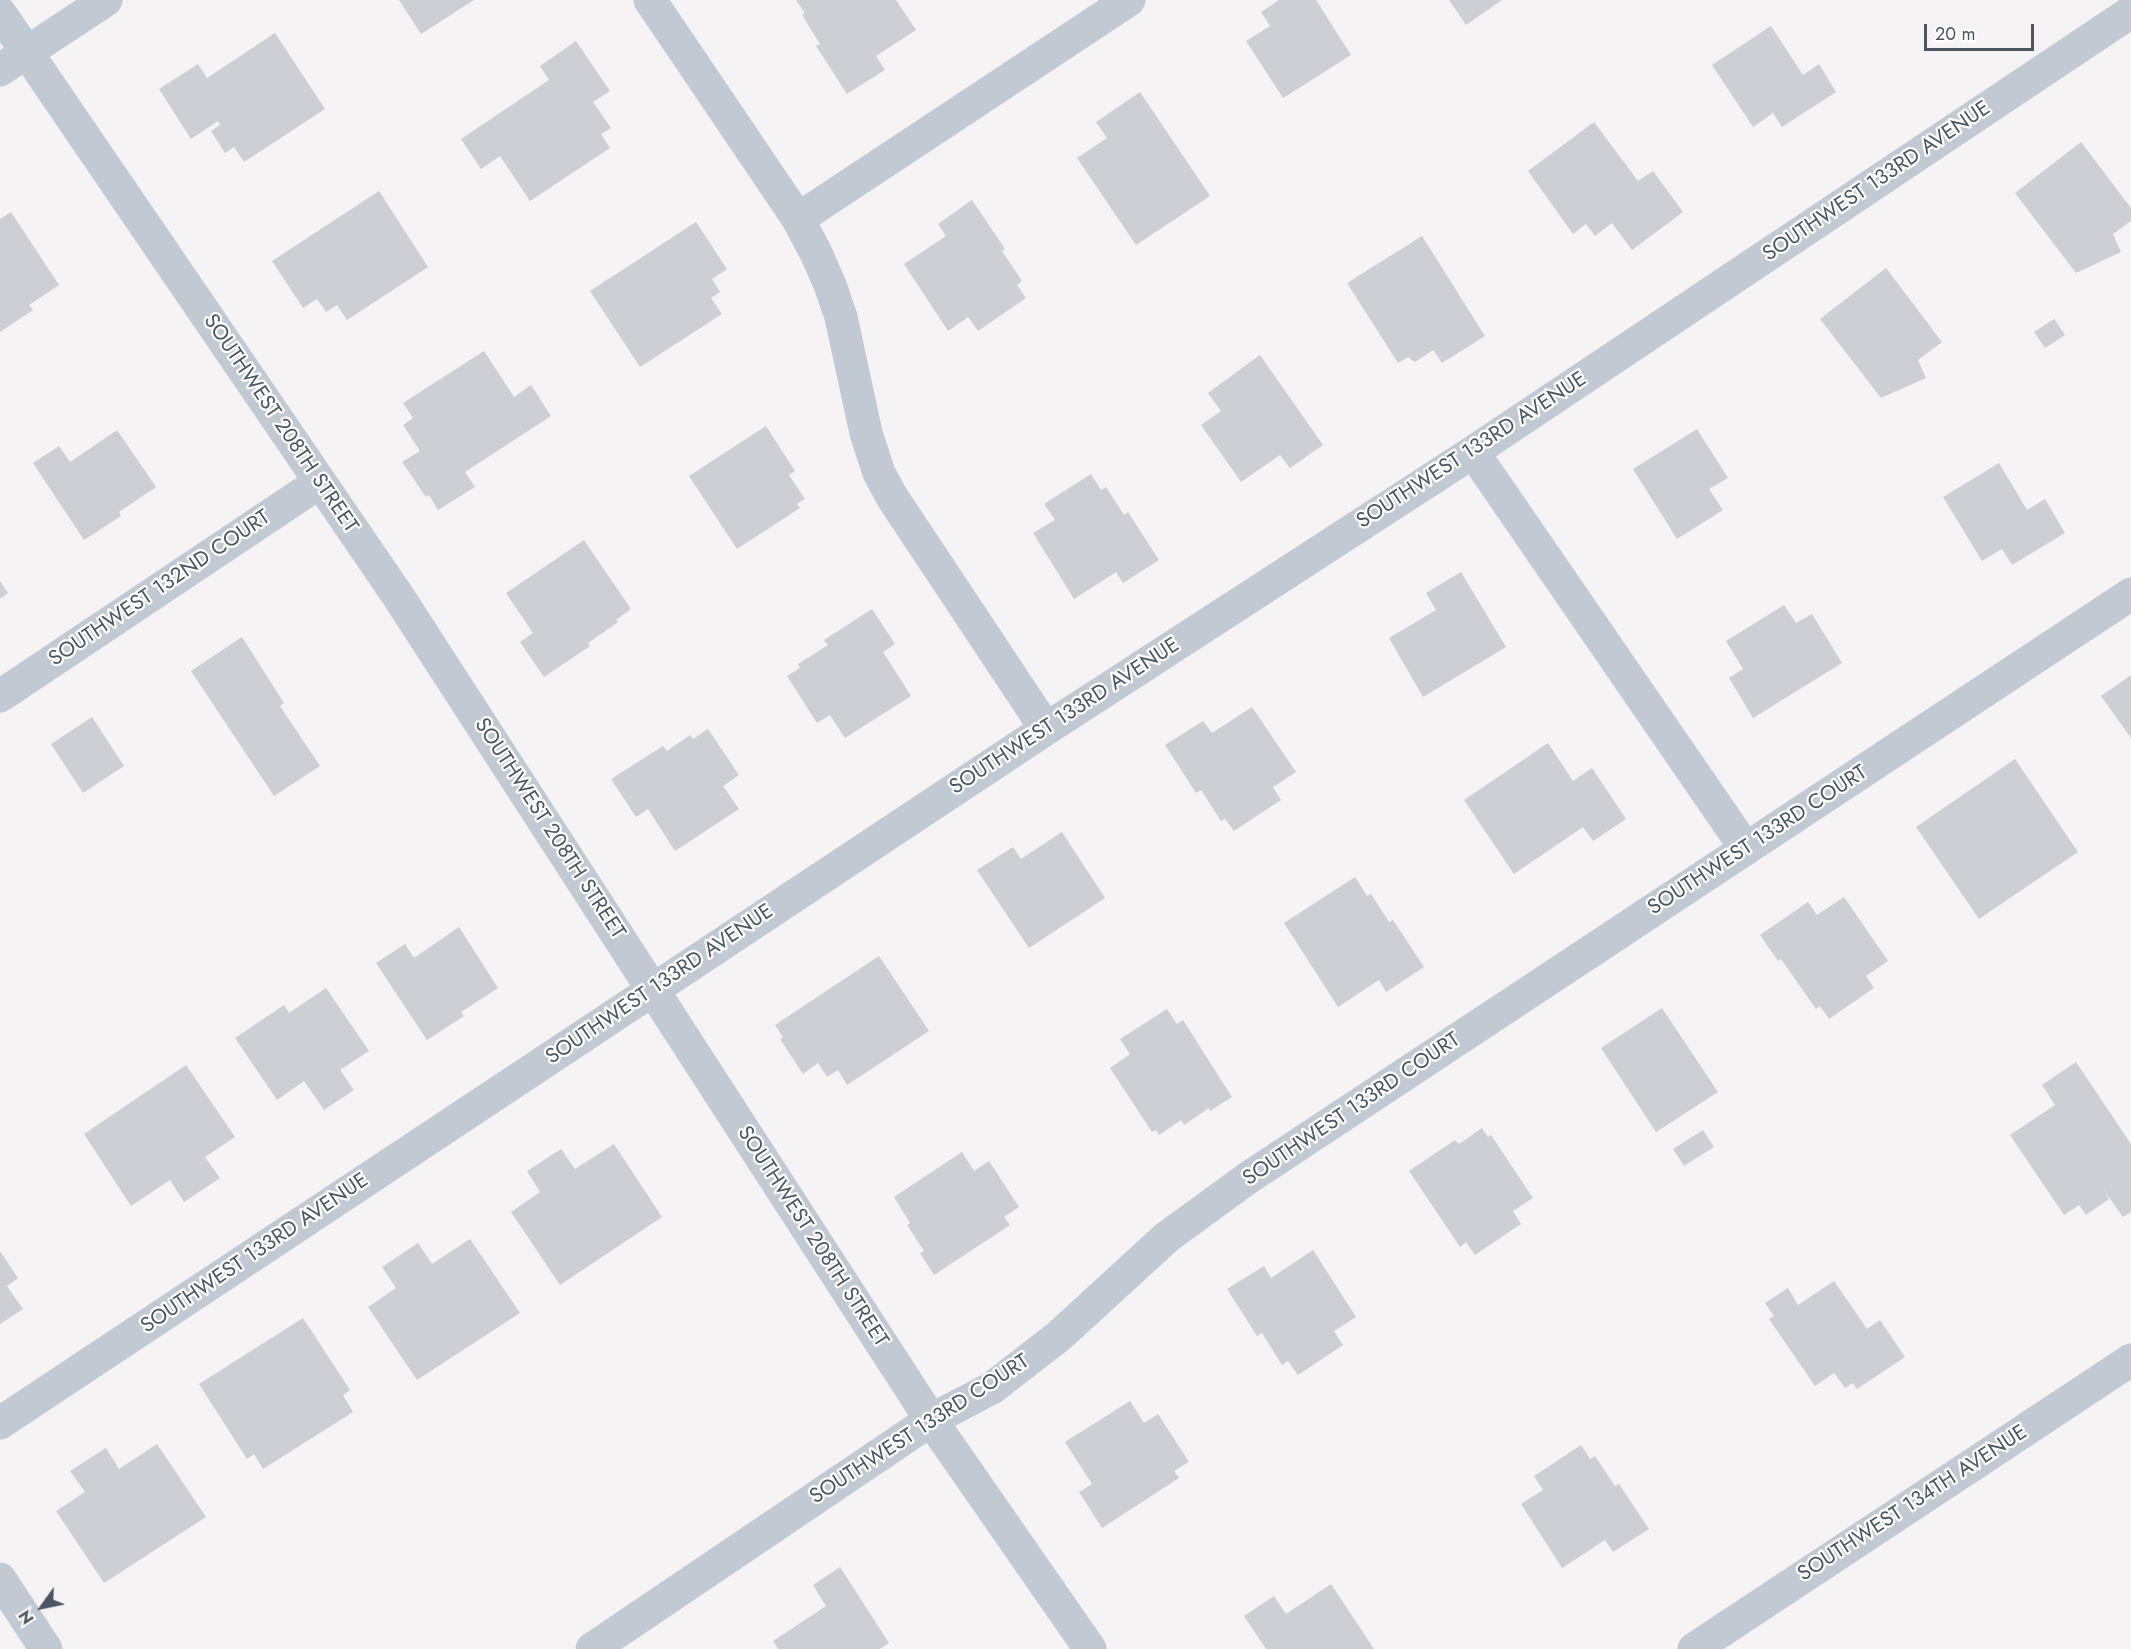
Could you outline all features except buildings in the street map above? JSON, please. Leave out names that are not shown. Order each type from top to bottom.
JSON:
[{"type":"street","points":[[0,70],[106,0]]},
{"type":"street","points":[[650,0],[798,219],[830,285],[841,317],[866,433],[879,473],[892,497],[1046,729]]},
{"type":"street","points":[[798,219],[1129,0]]},
{"type":"street","name":"SOUTHWEST 133RD AVENUE","points":[[0,1423],[1046,729],[1473,452],[2131,12]]},
{"type":"street","name":"SOUTHWEST 208TH STREET","points":[[0,13],[398,596],[931,1420],[1090,1649]]},
{"type":"street","points":[[1473,452],[1746,849]]},
{"type":"street","name":"SOUTHWEST 132ND COURT","points":[[0,696],[320,482]]},
{"type":"street","name":"SOUTHWEST 133RD COURT","points":[[592,1649],[931,1420],[992,1388],[1059,1336],[1167,1237],[1248,1178],[2131,594]]},
{"type":"street","name":"SOUTHWEST 134TH AVENUE","points":[[1694,1649],[2131,1360]]},
{"type":"street","points":[[0,1579],[46,1649]]}]
